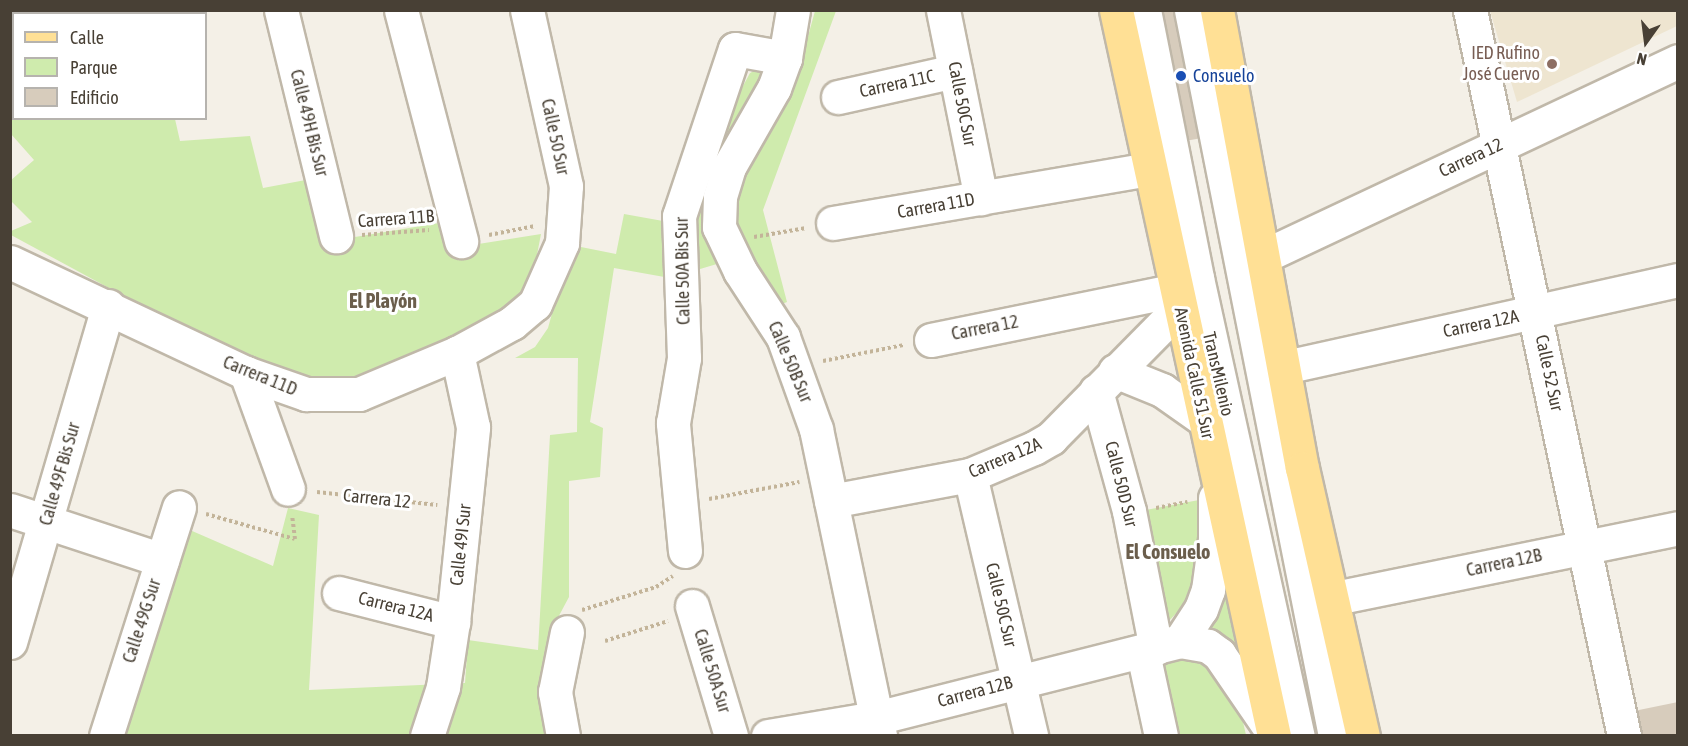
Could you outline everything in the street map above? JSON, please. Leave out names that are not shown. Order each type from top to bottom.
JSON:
[{"type":"main road","name":"Avenida Calle 51 Sur","points":[[1116,10],[1203,419],[1215,486],[1282,735]]},
{"type":"main road","points":[[1217,10],[1330,599],[1363,735]]},
{"type":"street","name":"Calle 49H Bis Sur","points":[[281,10],[336,236]]},
{"type":"street","points":[[401,10],[459,235]]},
{"type":"street","name":"Calle 50 Sur","points":[[527,10],[562,160],[565,220],[556,264]]},
{"type":"street","name":"Calle 50B Sur","points":[[793,10],[785,58],[774,88],[729,167],[720,197],[723,242],[778,328],[795,367],[816,429],[878,727]]},
{"type":"street","name":"Calle 50C Sur","points":[[943,10],[981,198]]},
{"type":"street","name":"TransMilenio","points":[[1144,10],[1197,278],[1282,735]]},
{"type":"street","points":[[1191,10],[1335,735]]},
{"type":"street","name":"Calle 52 Sur","points":[[1470,10],[1501,144],[1624,735]]},
{"type":"street","name":"Calle 50A Bis Sur","points":[[684,551],[673,423],[684,358],[679,216],[735,49],[785,58]]},
{"type":"street","name":"Carrera 12","points":[[1264,256],[1677,61]]},
{"type":"street","name":"Carrera 11C","points":[[838,97],[955,71]]},
{"type":"street","name":"Carrera 11D","points":[[833,223],[1150,169]]},
{"type":"street","name":"Carrera 11D","points":[[10,262],[108,306],[246,373],[306,394],[359,394],[457,352],[512,323],[535,304],[556,264]]},
{"type":"street","name":"Carrera 12A","points":[[1285,367],[1677,280]]},
{"type":"street","name":"Carrera 12","points":[[931,340],[1178,299]]},
{"type":"street","name":"Carrera 12A","points":[[829,489],[970,475],[1013,459],[1052,438],[1178,299]]},
{"type":"street","name":"Calle 49F Bis Sur","points":[[10,642],[47,522],[108,306]]},
{"type":"street","name":"Calle 49I Sur","points":[[427,735],[443,687],[453,622],[473,427],[457,352]]},
{"type":"street","points":[[246,373],[288,489]]},
{"type":"street","points":[[1106,381],[1162,390],[1203,419]]},
{"type":"street","name":"Calle 50D Sur","points":[[1106,381],[1129,511],[1159,647],[1161,735]]},
{"type":"street","name":"Calle 50C Sur","points":[[970,475],[1031,735]]},
{"type":"street","points":[[1159,647],[1201,609],[1208,590],[1215,539],[1215,486]]},
{"type":"street","name":"Calle 49G Sur","points":[[106,735],[179,507]]},
{"type":"street","points":[[10,510],[162,560]]},
{"type":"street","name":"Carrera 12B","points":[[1330,599],[1677,528]]},
{"type":"street","name":"Carrera 12A","points":[[339,593],[453,622]]},
{"type":"street","name":"Calle 50A Sur","points":[[693,609],[731,735]]},
{"type":"street","points":[[563,735],[555,692],[567,632]]},
{"type":"street","name":"Carrera 12B","points":[[768,735],[878,727],[1018,680],[1159,647],[1208,646],[1219,654],[1282,735]]},
{"type":"path","name":"Carrera 11B","points":[[336,236],[459,235],[565,220]]},
{"type":"path","points":[[723,242],[833,223]]},
{"type":"path","name":"Carrera 12","points":[[795,367],[931,340]]},
{"type":"path","points":[[1129,511],[1215,486]]},
{"type":"path","points":[[179,507],[295,538],[288,489]]},
{"type":"path","name":"Carrera 12","points":[[288,489],[465,508]]},
{"type":"path","points":[[680,504],[829,489]]},
{"type":"path","points":[[567,632],[576,614],[588,606],[656,586],[672,577],[680,568],[684,551]]},
{"type":"path","points":[[605,641],[693,609]]},
{"type":"shaded area","name":"IED Rufino José Cuervo","points":[[1490,11],[1677,11],[1677,26],[1517,102]]},
{"type":"green space","points":[[11,11],[33,12],[12,12],[12,120],[175,120],[180,141],[250,136],[263,188],[311,179],[331,241],[445,222],[453,248],[541,234],[532,281],[515,311],[347,384],[300,379],[144,307],[11,235],[11,231],[32,222],[11,201],[10,181],[34,160],[11,134]]},
{"type":"green space","points":[[815,11],[836,11],[763,210],[787,302],[777,306],[747,255],[670,278],[614,268],[590,422],[603,428],[600,477],[569,481],[569,597],[554,625],[560,735],[114,736],[183,527],[273,566],[288,508],[319,515],[309,690],[465,683],[468,640],[538,650],[550,435],[577,432],[578,358],[515,358],[535,347],[548,328],[571,245],[616,254],[624,214],[691,226],[737,97],[750,73],[764,66],[797,76]]},
{"type":"green space","points":[[1199,500],[1202,530],[1197,577],[1188,601],[1164,626],[1135,512]]},
{"type":"green space","points":[[1225,569],[1250,675],[1201,633],[1211,624],[1220,602]]},
{"type":"green space","points":[[1191,652],[1203,658],[1220,679],[1243,722],[1246,735],[1175,735],[1156,661]]},
{"type":"building","name":"Consuelo","points":[[1176,10],[1202,138],[1185,141],[1160,13]]},
{"type":"building","points":[[1678,702],[1678,736],[1638,736],[1634,711]]},
{"type":"place","name":"IED Rufino José Cuervo","points":[[1552,64]]},
{"type":"place","name":"Consuelo","points":[[1181,76]]},
{"type":"district","name":"El Playón","points":[[383,300]]},
{"type":"district","name":"El Consuelo","points":[[1168,551]]}]
